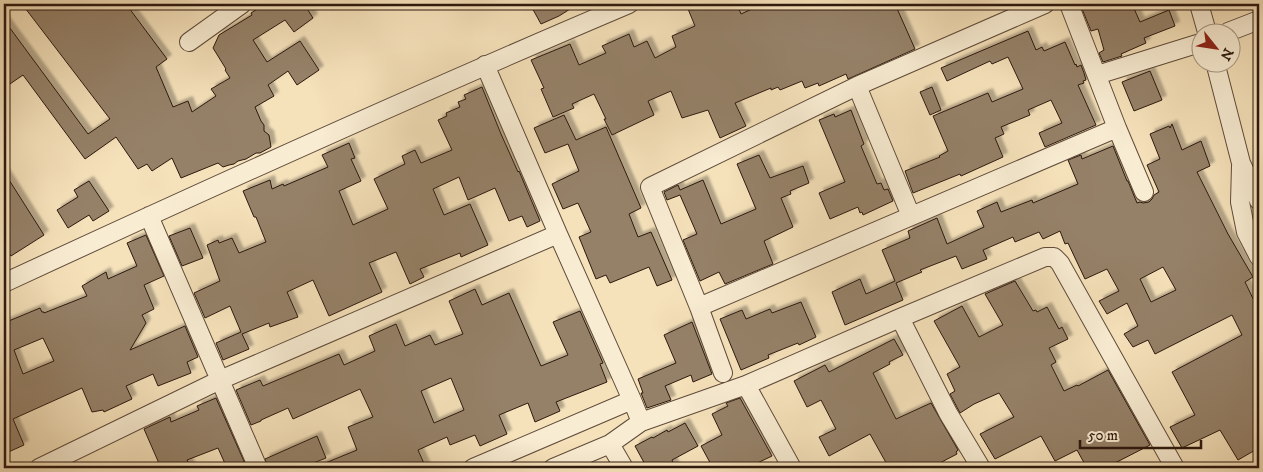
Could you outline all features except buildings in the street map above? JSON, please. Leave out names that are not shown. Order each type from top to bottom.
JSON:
[{"type":"street","points":[[189,42],[242,4]]},
{"type":"street","points":[[4,283],[485,65],[629,4]]},
{"type":"street","points":[[723,373],[699,307],[650,186],[856,86],[1046,4]]},
{"type":"street","points":[[1069,4],[1144,192]]},
{"type":"street","points":[[1198,4],[1204,22]]},
{"type":"street","points":[[1240,27],[1259,20]]},
{"type":"street","points":[[1097,75],[1190,46]]},
{"type":"street","points":[[485,65],[641,422]]},
{"type":"street","points":[[1218,72],[1241,163],[1259,201]]},
{"type":"street","points":[[856,86],[912,216]]},
{"type":"street","points":[[699,307],[1117,128]]},
{"type":"street","points":[[1241,163],[1240,202],[1246,232],[1259,257]]},
{"type":"street","points":[[149,216],[258,468]]},
{"type":"street","points":[[39,468],[220,380],[558,234]]},
{"type":"street","points":[[553,468],[610,444],[641,422],[746,385],[1045,257],[1054,257],[1060,263],[1175,468]]},
{"type":"street","points":[[900,318],[948,413],[981,468]]},
{"type":"street","points":[[746,385],[792,468]]},
{"type":"street","points":[[473,468],[632,400]]},
{"type":"street","points":[[610,444],[624,468]]}]
